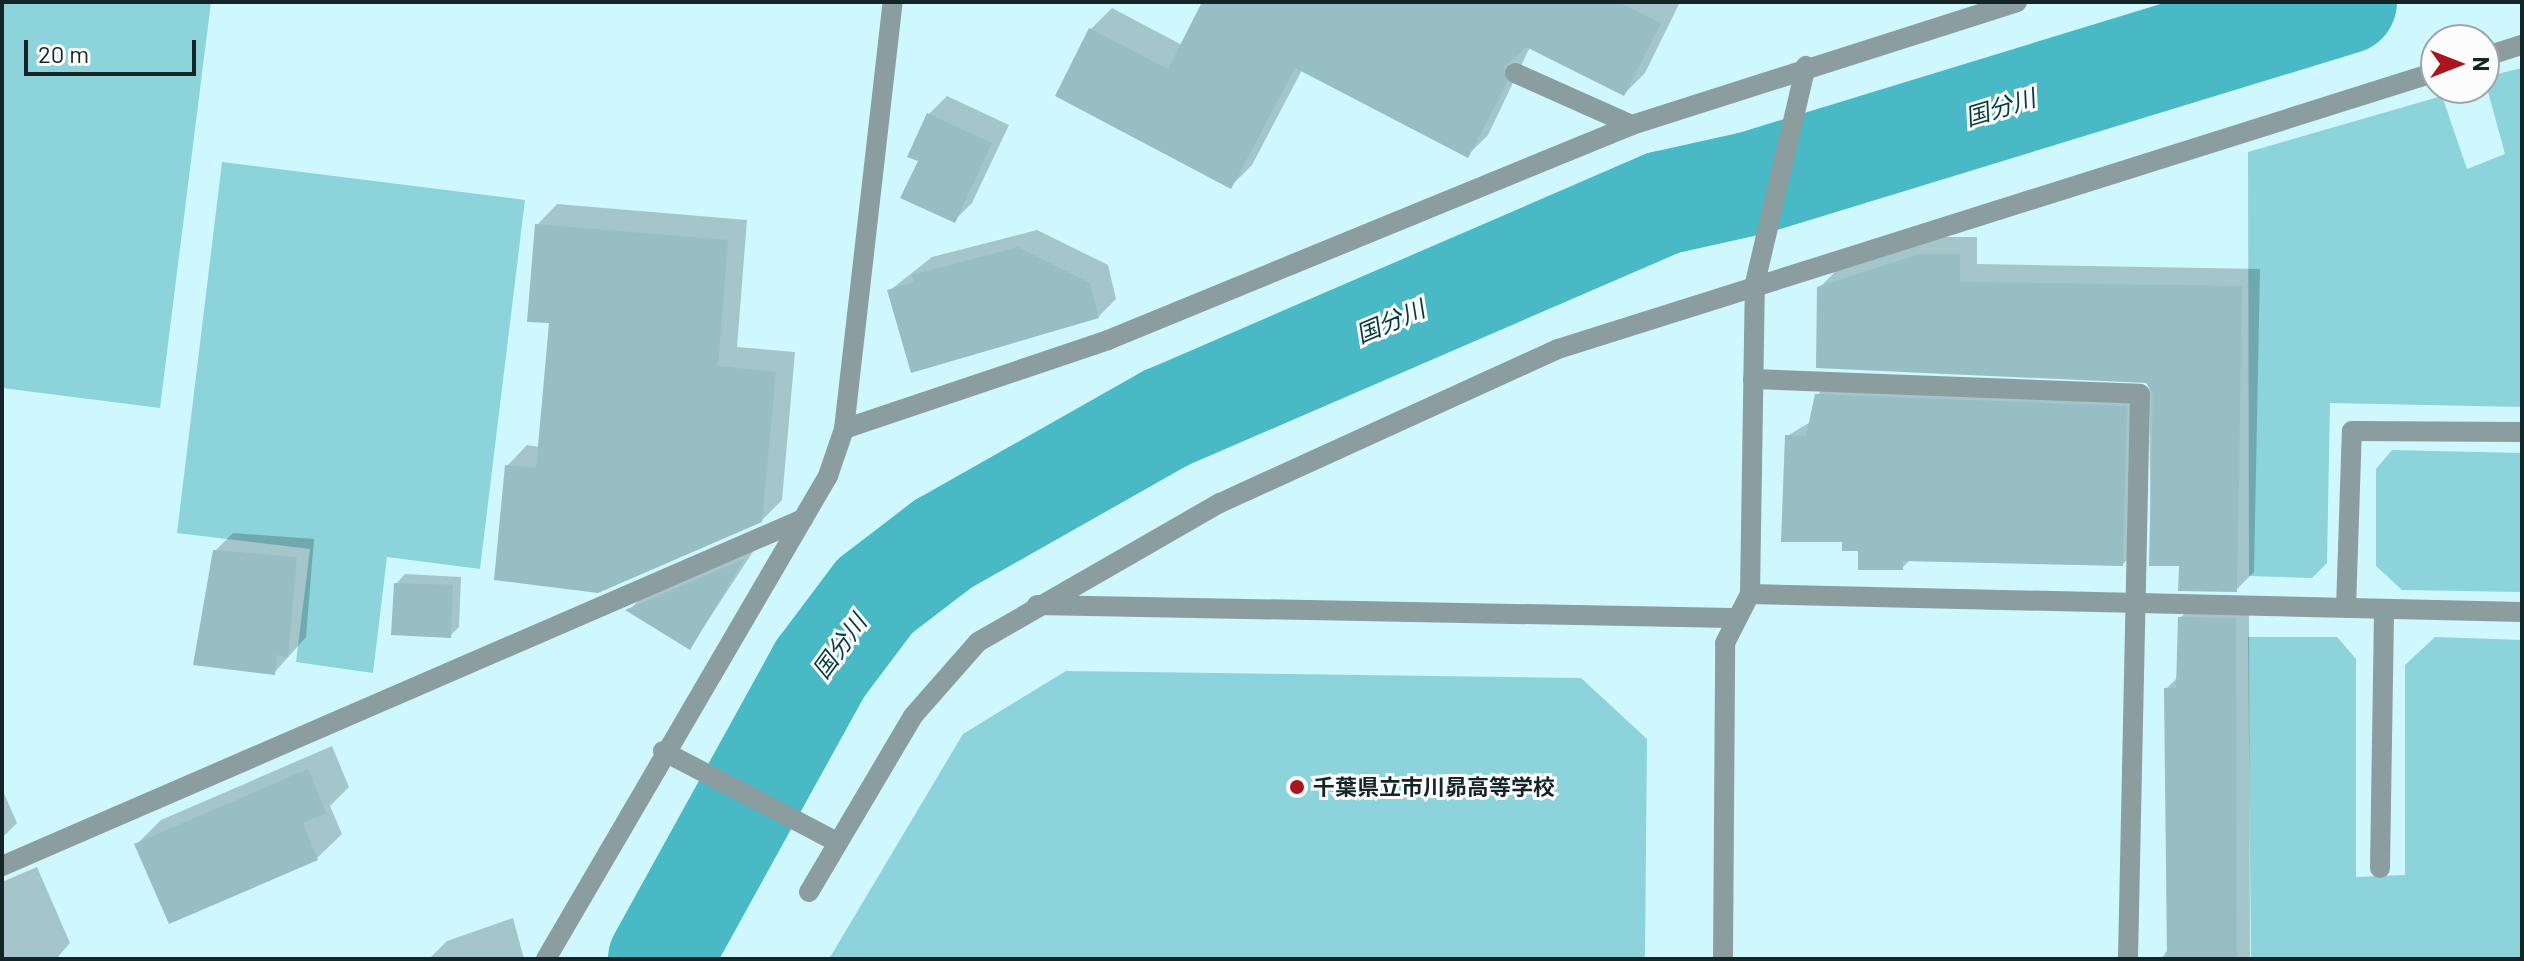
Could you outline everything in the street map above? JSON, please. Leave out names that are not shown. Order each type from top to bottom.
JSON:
[{"type":"street","points":[[546,959],[663,751],[803,519],[844,429],[893,2]]},
{"type":"street","points":[[844,429],[1108,340],[1632,125],[1806,66],[2017,2]]},
{"type":"street","points":[[2500,52],[2522,45]]},
{"type":"street","points":[[1723,959],[1725,643],[1732,618],[1750,594],[1755,283],[1806,66]]},
{"type":"street","points":[[1515,73],[1632,125]]},
{"type":"street","points":[[809,892],[913,716],[978,642],[1033,605],[1376,429],[1558,349],[1755,283],[2420,77]]},
{"type":"street","points":[[1753,379],[2140,394],[2128,959]]},
{"type":"street","points":[[2346,608],[2352,431],[2522,432]]},
{"type":"street","points":[[2,866],[803,519]]},
{"type":"street","points":[[1750,594],[2522,612]]},
{"type":"street","points":[[1033,605],[1732,618]]},
{"type":"street","points":[[2380,868],[2384,609]]},
{"type":"street","points":[[663,751],[837,842]]},
{"type":"shaded area","points":[[2,2],[211,2],[160,408],[2,388]]},
{"type":"shaded area","points":[[2522,68],[2522,407],[2330,403],[2327,563],[2312,578],[2249,576],[2248,152],[2420,102],[2445,104],[2467,169],[2505,154],[2491,104],[2500,104],[2500,73]]},
{"type":"shaded area","points":[[222,162],[525,200],[480,569],[387,557],[373,673],[296,662],[310,549],[177,533]]},
{"type":"shaded area","points":[[2392,450],[2522,453],[2522,592],[2402,590],[2376,566],[2376,469]]},
{"type":"shaded area","points":[[2248,637],[2337,637],[2356,659],[2356,877],[2405,875],[2405,665],[2435,637],[2522,640],[2522,959],[2251,959]]},
{"type":"shaded area","name":"千葉県立市川昴高等学校","points":[[1066,671],[1581,678],[1647,739],[1645,959],[829,959],[963,734]]},
{"type":"building","points":[[1202,2],[1619,2],[1661,23],[1624,96],[1526,47],[1504,67],[1507,83],[1468,158],[1295,68],[1231,189],[1055,96],[1089,28],[1168,69]]},
{"type":"building","points":[[927,113],[992,143],[955,223],[900,198],[918,161],[907,157]]},
{"type":"building","points":[[535,224],[728,240],[718,366],[776,372],[762,522],[598,593],[494,580],[505,465],[536,468],[549,323],[527,322]]},
{"type":"building","points":[[1018,247],[1090,283],[1099,318],[911,373],[887,290],[914,282],[912,275]]},
{"type":"building","points":[[1919,254],[1960,254],[1960,282],[2242,286],[2237,592],[2178,591],[2179,566],[2149,566],[2153,394],[2146,383],[1816,368],[1817,287]]},
{"type":"building","points":[[1815,394],[2127,406],[2123,566],[1903,561],[1903,570],[1858,570],[1858,551],[1842,551],[1842,542],[1781,542],[1785,435],[1806,436]]},
{"type":"building","points":[[213,550],[297,557],[288,657],[277,655],[275,675],[193,665]]},
{"type":"building","points":[[744,559],[690,650],[625,610]]},
{"type":"building","points":[[394,583],[453,585],[451,638],[391,635]]},
{"type":"building","points":[[2178,617],[2236,618],[2237,959],[2167,959],[2164,688],[2176,688]]},
{"type":"building","points":[[308,769],[326,813],[303,823],[318,860],[169,924],[134,844]]},
{"type":"waterway","name":"国分川","points":[[660,959],[820,669],[875,596],[943,544],[1166,418],[1663,203],[1753,183],[2345,2]]},
{"type":"place","name":"千葉県立市川昴高等学校","points":[[1297,787]]}]
